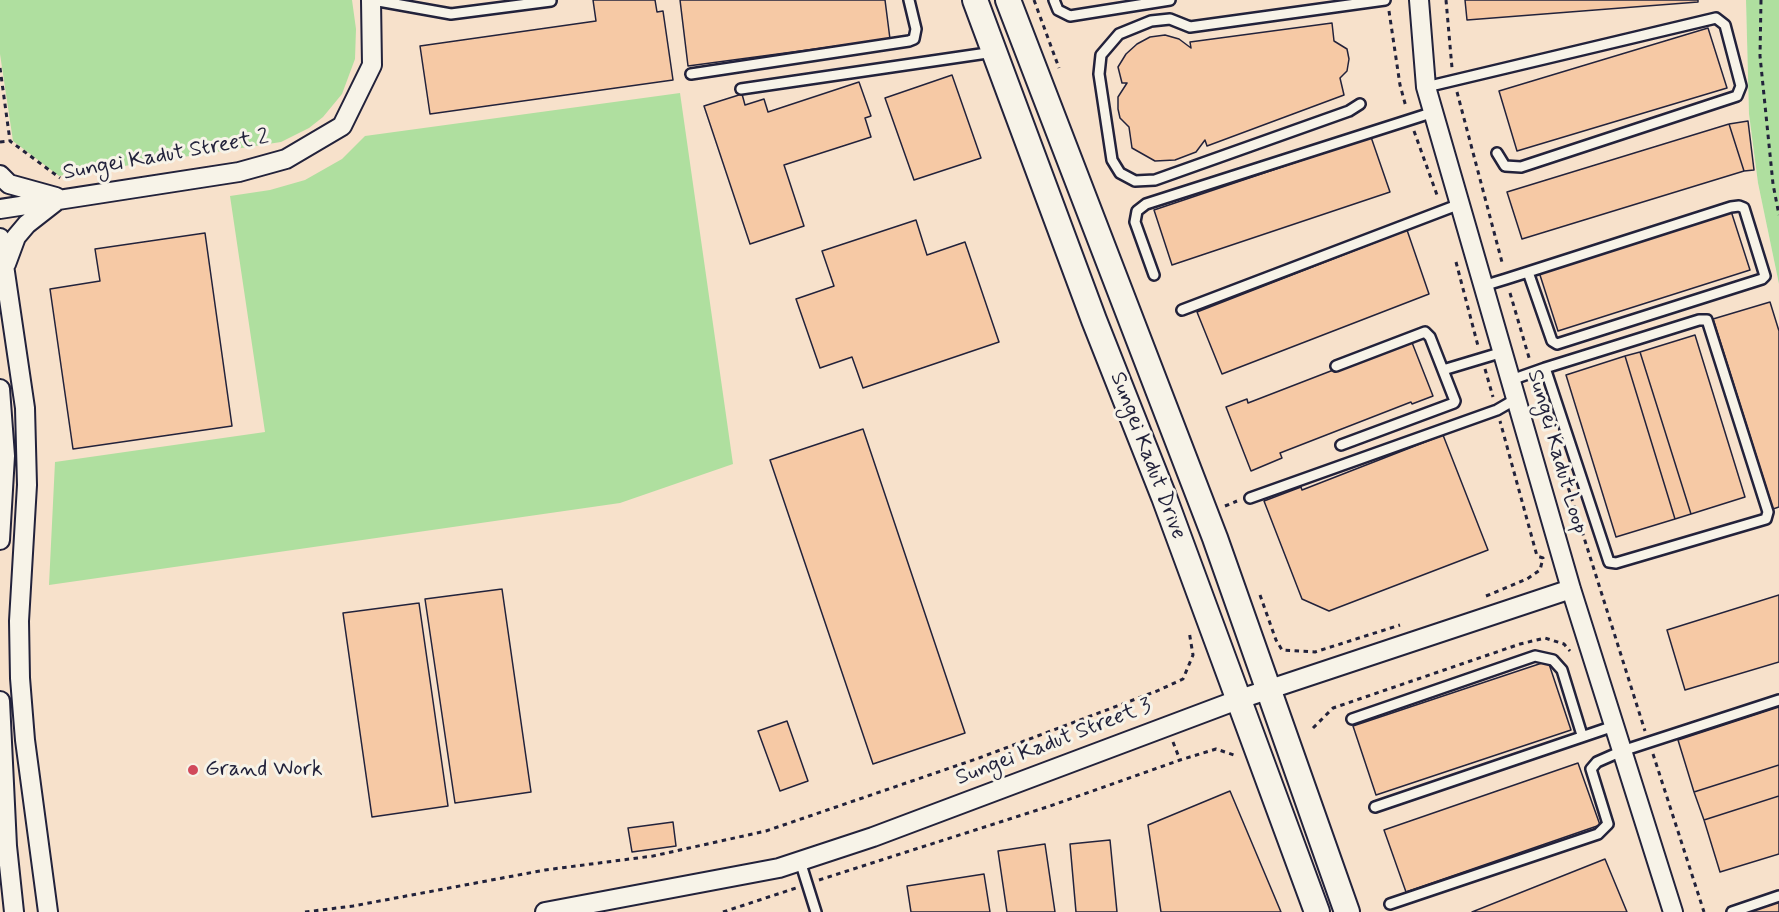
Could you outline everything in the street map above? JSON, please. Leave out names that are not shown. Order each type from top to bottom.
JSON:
[{"type":"main road","name":"Sungei Kadut Drive","points":[[975,0],[1240,699],[1317,912]]},
{"type":"main road","name":"Sungei Kadut Drive","points":[[1008,0],[1215,538],[1347,912]]},
{"type":"street","name":"Sungei Kadut Street 2","points":[[0,209],[239,172],[286,159],[342,126],[372,65],[372,0]]},
{"type":"street","name":"Sungei Kadut Loop","points":[[1419,0],[1426,87],[1571,589],[1672,912]]},
{"type":"street","points":[[0,175],[9,184],[62,198]]},
{"type":"street","points":[[5,266],[16,237],[27,224],[62,198]]},
{"type":"street","points":[[0,238],[25,408],[27,485],[19,621],[20,678],[25,740],[48,912]]},
{"type":"street","points":[[0,389],[5,456],[0,540]]},
{"type":"street","name":"Sungei Kadut Street 3","points":[[545,912],[779,868],[873,837],[1240,699],[1422,641],[1571,589]]},
{"type":"street","points":[[0,701],[7,846],[14,912]]},
{"type":"lane","points":[[372,0],[451,14],[551,1]]},
{"type":"lane","points":[[691,74],[909,41],[914,39],[916,29],[909,0]]},
{"type":"lane","points":[[1054,0],[1058,10],[1070,16],[1170,0]]},
{"type":"lane","points":[[1360,104],[1349,111],[1155,180],[1135,181],[1120,173],[1112,160],[1099,74],[1101,55],[1119,34],[1151,21],[1170,19],[1190,27],[1386,0]]},
{"type":"lane","points":[[1426,87],[1716,18],[1725,25],[1742,86],[1737,96],[1521,167],[1505,166],[1497,153]]},
{"type":"lane","points":[[741,89],[994,52]]},
{"type":"lane","points":[[1154,275],[1135,222],[1137,211],[1146,204],[1434,112]]},
{"type":"lane","points":[[1182,309],[1460,204]]},
{"type":"lane","points":[[1483,286],[1739,206],[1744,208],[1764,276],[1762,279],[1557,344],[1552,341],[1528,272]]},
{"type":"lane","points":[[1511,380],[1545,368],[1699,320],[1707,320],[1768,512],[1766,519],[1616,563],[1609,562],[1545,368]]},
{"type":"lane","points":[[1336,366],[1421,332],[1430,337],[1454,398],[1454,404],[1341,446]]},
{"type":"lane","points":[[1443,370],[1503,352]]},
{"type":"lane","points":[[1250,498],[1497,410],[1516,399]]},
{"type":"lane","points":[[1352,719],[1535,656],[1552,660],[1562,670],[1582,735]]},
{"type":"lane","points":[[1390,904],[1598,834],[1608,824],[1591,769],[1597,762],[1622,751],[1779,700]]},
{"type":"lane","points":[[1375,807],[1614,726]]},
{"type":"lane","points":[[800,861],[816,912]]},
{"type":"lane","points":[[1735,912],[1779,896]]},
{"type":"path","points":[[1034,0],[1061,74]]},
{"type":"path","points":[[1386,0],[1400,85],[1442,211]]},
{"type":"path","points":[[1761,0],[1760,56],[1773,184],[1779,215]]},
{"type":"path","points":[[0,68],[10,141]]},
{"type":"path","points":[[0,142],[10,141],[60,179],[62,198]]},
{"type":"path","points":[[1454,256],[1537,556],[1543,558],[1540,570],[1527,579],[1476,601]]},
{"type":"path","points":[[1228,516],[1225,506],[1237,501]]},
{"type":"path","points":[[1256,587],[1282,650],[1315,652],[1401,625]]},
{"type":"path","points":[[305,912],[353,906],[545,870],[653,856],[766,831],[990,754],[1183,679],[1193,655],[1187,621]]},
{"type":"path","points":[[1312,728],[1332,708],[1520,644],[1545,638],[1564,644],[1577,657]]},
{"type":"path","points":[[723,912],[1050,806],[1180,759],[1216,749],[1234,757],[1241,755]]},
{"type":"shaded area","points":[[0,0],[1746,0],[1749,114],[1758,183],[1779,284],[1779,912],[0,912]]},
{"type":"green space","points":[[0,0],[352,0],[356,29],[355,59],[342,94],[323,117],[309,128],[281,142],[59,176],[13,141],[0,54]]},
{"type":"green space","points":[[1746,0],[1779,0],[1779,284],[1758,183],[1749,114]]},
{"type":"green space","points":[[680,93],[733,464],[620,503],[49,585],[55,462],[265,432],[230,196],[270,190],[305,180],[342,159],[365,136]]},
{"type":"building","points":[[593,0],[655,0],[657,12],[663,11],[673,80],[430,114],[420,46],[596,21]]},
{"type":"building","points":[[680,0],[885,0],[890,39],[688,66]]},
{"type":"building","points":[[1465,0],[1698,0],[1698,2],[1467,20]]},
{"type":"building","points":[[1332,23],[1334,41],[1347,49],[1349,59],[1347,71],[1340,78],[1344,95],[1207,146],[1205,140],[1196,152],[1175,160],[1155,161],[1132,148],[1129,127],[1120,118],[1118,109],[1118,97],[1127,83],[1122,83],[1118,67],[1126,54],[1137,44],[1150,37],[1165,35],[1179,39],[1191,48],[1190,42]]},
{"type":"building","points":[[1708,28],[1727,88],[1517,151],[1499,91]]},
{"type":"building","points":[[952,75],[981,158],[914,180],[885,98]]},
{"type":"building","points":[[859,82],[871,116],[865,118],[871,137],[784,165],[804,226],[750,244],[704,106],[742,94],[745,105],[764,99],[768,112]]},
{"type":"building","points":[[1748,121],[1754,170],[1744,171],[1729,124]]},
{"type":"building","points":[[1729,124],[1744,171],[1522,239],[1507,192]]},
{"type":"building","points":[[1371,137],[1390,192],[1172,265],[1154,210]]},
{"type":"building","points":[[1731,211],[1750,270],[1558,331],[1539,272]]},
{"type":"building","points":[[916,220],[927,255],[965,242],[999,342],[863,388],[852,357],[820,368],[796,299],[834,286],[822,251]]},
{"type":"building","points":[[1407,230],[1429,294],[1222,374],[1197,312]]},
{"type":"building","points":[[205,233],[232,426],[73,449],[50,289],[100,281],[95,249]]},
{"type":"building","points":[[1770,302],[1779,331],[1779,507],[1773,509],[1713,319]]},
{"type":"building","points":[[1695,335],[1745,497],[1691,514],[1640,352]]},
{"type":"building","points":[[1411,340],[1433,396],[1412,404],[1411,402],[1280,453],[1282,458],[1251,471],[1226,407],[1247,399],[1248,403]]},
{"type":"building","points":[[1640,352],[1691,514],[1675,519],[1625,356]]},
{"type":"building","points":[[1625,356],[1675,519],[1616,537],[1566,375]]},
{"type":"building","points":[[863,429],[965,733],[873,764],[770,460]]},
{"type":"building","points":[[1443,435],[1488,550],[1329,611],[1302,599],[1264,501],[1301,487],[1302,490]]},
{"type":"building","points":[[502,589],[531,792],[455,803],[425,599]]},
{"type":"building","points":[[1779,595],[1779,662],[1685,690],[1667,630]]},
{"type":"building","points":[[419,603],[448,806],[372,817],[343,613]]},
{"type":"building","points":[[1548,661],[1571,730],[1376,795],[1353,726]]},
{"type":"building","points":[[1779,707],[1779,765],[1694,792],[1678,740]]},
{"type":"building","points":[[787,721],[808,781],[780,791],[758,731]]},
{"type":"building","points":[[1578,763],[1600,825],[1406,892],[1384,830]]},
{"type":"building","points":[[1779,765],[1779,796],[1704,820],[1694,792]]},
{"type":"building","points":[[1230,791],[1281,912],[1161,912],[1148,825]]},
{"type":"building","points":[[1779,796],[1779,854],[1720,872],[1704,820]]},
{"type":"building","points":[[673,822],[676,846],[632,852],[628,828]]},
{"type":"building","points":[[1110,840],[1117,912],[1076,912],[1070,844]]},
{"type":"building","points":[[1045,844],[1055,912],[1007,912],[998,851]]},
{"type":"building","points":[[1605,859],[1627,912],[1472,912]]},
{"type":"building","points":[[984,874],[990,912],[911,912],[907,886]]},
{"type":"building","points":[[1779,900],[1779,912],[1744,912]]},
{"type":"place","name":"Grand Work","points":[[193,770]]}]
